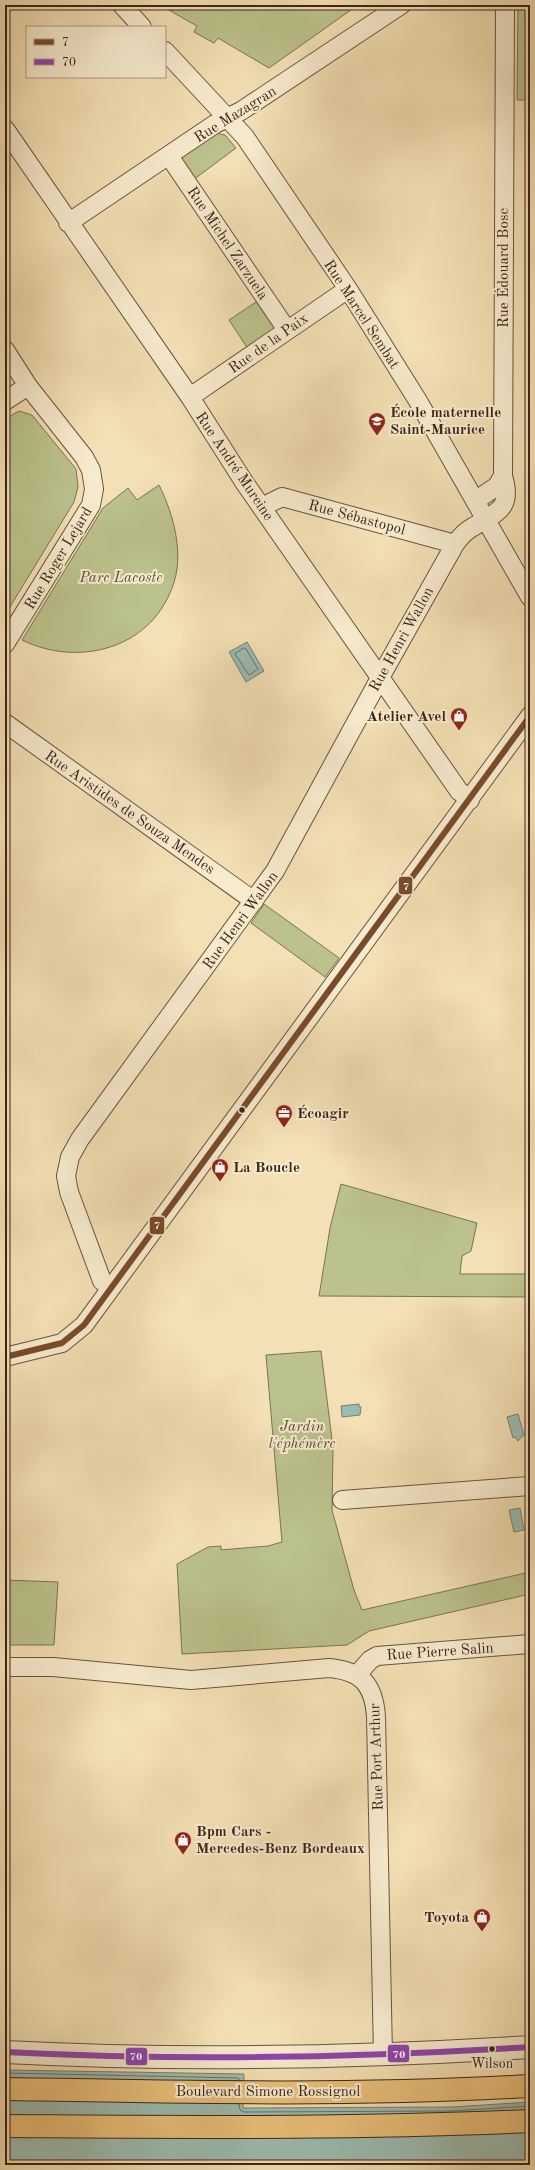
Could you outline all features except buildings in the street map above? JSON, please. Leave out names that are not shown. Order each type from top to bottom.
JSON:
[{"type":"main road","name":"Boulevard Simone Rossignol","points":[[5,2089],[244,2093],[463,2090],[530,2086]]},
{"type":"main road","points":[[5,2126],[249,2127],[454,2125],[530,2121]]},
{"type":"street","points":[[122,5],[141,26]]},
{"type":"street","name":"Rue Mazagran","points":[[68,223],[168,156],[228,117],[241,111],[401,5]]},
{"type":"street","name":"Rue Édouard Bosc","points":[[485,520],[499,512],[505,502],[507,489],[503,476],[505,5]]},
{"type":"street","name":"Rue Marcel Sembat","points":[[166,52],[245,137],[348,289],[418,401],[530,597]]},
{"type":"street","name":"Rue André Mureine","points":[[5,129],[68,223],[190,397],[262,507],[380,678],[459,791],[470,800]]},
{"type":"street","name":"Rue Michel Zarzuela","points":[[168,156],[287,330]]},
{"type":"street","name":"Rue de la Paix","points":[[190,397],[348,289]]},
{"type":"street","name":"Rue Roger Lejard","points":[[5,350],[28,386],[84,457],[92,470],[94,489],[91,505],[5,644]]},
{"type":"street","points":[[5,401],[28,386]]},
{"type":"street","points":[[475,500],[497,486],[503,476]]},
{"type":"street","name":"Rue Sébastopol","points":[[262,507],[282,497],[455,544]]},
{"type":"street","name":"Rue Henri Wallon","points":[[111,1287],[102,1281],[69,1192],[66,1176],[70,1157],[80,1139],[276,871],[380,678],[455,544],[465,532],[485,520]]},
{"type":"street","points":[[5,1357],[62,1343],[84,1324],[470,800],[530,716]]},
{"type":"street","name":"Rue Aristides de Souza Mendes","points":[[5,723],[254,901]]},
{"type":"street","points":[[342,1500],[530,1486]]},
{"type":"street","name":"Rue Pierre Salin","points":[[357,1675],[370,1660],[377,1656],[530,1644]]},
{"type":"street","name":"Rue Port Arthur","points":[[5,1667],[53,1667],[191,1680],[329,1668],[346,1669],[357,1675],[370,1687],[375,1700],[376,1717],[383,2055]]},
{"type":"street","points":[[5,2052],[246,2058],[383,2055],[530,2048]]},
{"type":"green space","points":[[160,5],[358,5],[269,68],[218,38],[214,43],[194,32],[197,26]]},
{"type":"green space","points":[[518,5],[530,5],[530,100],[517,100]]},
{"type":"green space","points":[[216,133],[225,135],[236,148],[193,180],[182,163],[182,156]]},
{"type":"green space","points":[[259,300],[278,328],[248,349],[229,320]]},
{"type":"green space","name":"Parc Lacoste","points":[[19,411],[32,415],[76,469],[78,487],[74,502],[5,615],[5,419]]},
{"type":"green space","name":"Parc Lacoste","points":[[159,485],[173,522],[178,549],[178,563],[172,588],[161,609],[147,626],[129,639],[109,647],[88,652],[65,652],[43,648],[22,640],[103,508],[128,488],[137,500]]},
{"type":"green space","points":[[264,904],[339,958],[325,977],[251,923]]},
{"type":"green space","points":[[341,1184],[477,1223],[471,1251],[462,1256],[460,1274],[530,1274],[530,1297],[319,1296],[330,1228]]},
{"type":"green space","name":"Jardin l'éphémère","points":[[321,1351],[333,1448],[332,1510],[354,1590],[362,1610],[530,1572],[530,1594],[369,1631],[347,1645],[182,1654],[177,1564],[208,1547],[221,1546],[221,1550],[268,1546],[282,1542],[266,1355]]},
{"type":"green space","points":[[5,1580],[58,1582],[54,1645],[5,1645]]},
{"type":"water","points":[[247,642],[264,671],[246,682],[229,652]]},
{"type":"water","points":[[359,1404],[359,1407],[361,1407],[360,1415],[342,1417],[341,1406]]},
{"type":"water","points":[[518,1414],[524,1435],[518,1441],[515,1437],[513,1438],[507,1417]]},
{"type":"water","points":[[520,1508],[524,1530],[514,1532],[509,1510]]},
{"type":"water","points":[[5,2070],[244,2074],[243,2108],[452,2107],[530,2102],[530,2165],[5,2165]]},
{"type":"transit line","name":"7","points":[[5,1357],[62,1343],[84,1325],[530,716]]},
{"type":"transit line","name":"70","points":[[5,2052],[136,2057],[268,2057],[399,2054],[530,2047]]},
{"type":"place","name":"École maternelle Saint-Maurice","points":[[377,436]]},
{"type":"place","name":"Atelier Avel","points":[[459,731]]},
{"type":"place","name":"Écoagir","points":[[284,1128]]},
{"type":"place","name":"La Boucle","points":[[220,1182]]},
{"type":"place","name":"Bpm Cars - Mercedes-Benz Bordeaux","points":[[183,1855]]},
{"type":"place","name":"Toyota","points":[[482,1932]]},
{"type":"place","name":"Wilson","points":[[492,2049]]}]
